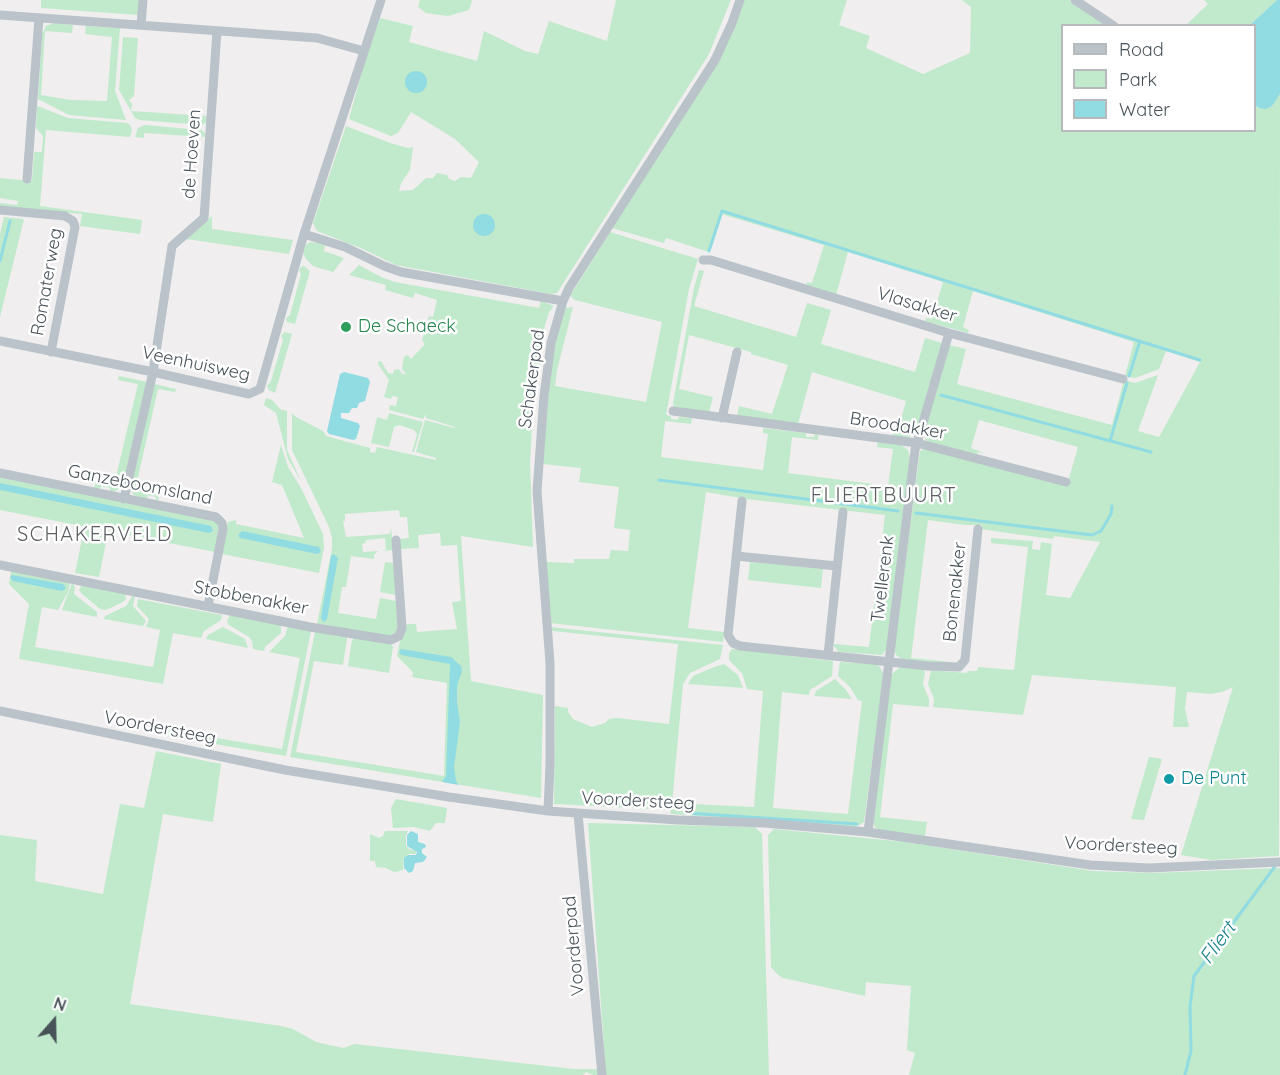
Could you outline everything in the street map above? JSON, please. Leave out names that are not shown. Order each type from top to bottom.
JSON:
[{"type":"street","points":[[141,25],[143,0]]},
{"type":"street","name":"Veenhuisweg","points":[[0,342],[153,372],[249,394],[260,390],[304,234],[381,0]]},
{"type":"street","name":"Schakerpad","points":[[548,811],[551,745],[550,663],[537,491],[548,361],[563,301],[569,288],[715,60],[740,0]]},
{"type":"street","points":[[1075,0],[1111,24]]},
{"type":"street","points":[[0,15],[323,39],[364,51]]},
{"type":"street","points":[[27,178],[39,18]]},
{"type":"street","name":"de Hoeven","points":[[124,499],[153,372],[172,246],[204,218],[217,31]]},
{"type":"street","name":"Romaterweg","points":[[0,210],[66,216],[73,221],[75,227],[51,352]]},
{"type":"street","points":[[304,234],[345,247],[402,272],[563,301]]},
{"type":"street","name":"Vlasakker","points":[[703,260],[711,260],[949,333],[1123,379]]},
{"type":"street","name":"Twellerenk","points":[[868,832],[917,443],[949,333]]},
{"type":"street","points":[[722,418],[737,352]]},
{"type":"street","name":"Broodakker","points":[[673,411],[917,443],[1066,482]]},
{"type":"street","name":"Ganzeboomsland","points":[[0,473],[213,516],[221,520],[223,532],[208,606]]},
{"type":"street","name":"Bonenakker","points":[[742,501],[728,632],[731,641],[737,645],[955,669],[964,664],[978,529]]},
{"type":"street","points":[[828,655],[843,512]]},
{"type":"street","name":"Stobbenakker","points":[[0,565],[314,628],[389,640],[400,635],[402,628],[396,540]]},
{"type":"street","points":[[736,556],[837,566]]},
{"type":"street","name":"Voordersteeg","points":[[0,711],[285,770],[548,811],[868,832],[1090,865],[1149,868],[1280,862]]},
{"type":"street","name":"Voorderpad","points":[[578,814],[602,1075]]},
{"type":"green space","points":[[41,0],[139,0],[138,15],[41,8]]},
{"type":"green space","points":[[420,0],[472,0],[469,10],[448,16],[426,13],[418,7]]},
{"type":"green space","points":[[616,0],[731,0],[709,54],[557,293],[551,294],[396,265],[317,231],[313,223],[346,126],[390,143],[408,148],[413,147],[410,170],[401,183],[399,191],[413,190],[426,178],[433,178],[437,173],[447,175],[449,179],[455,181],[461,177],[471,178],[479,162],[455,139],[411,112],[398,133],[391,136],[349,119],[365,60],[380,18],[413,26],[409,42],[477,61],[484,31],[525,51],[538,54],[549,21],[607,41]]},
{"type":"green space","points":[[744,0],[847,0],[839,25],[870,36],[866,48],[923,74],[970,53],[971,7],[962,0],[1069,0],[1106,24],[1061,24],[1061,132],[1256,132],[1256,106],[1259,108],[1272,106],[1280,94],[1279,856],[1211,860],[1181,855],[1233,687],[1211,694],[1187,692],[1185,709],[1189,727],[1173,727],[1176,687],[1032,675],[1023,715],[933,707],[934,699],[928,684],[931,670],[967,673],[977,671],[978,667],[1014,670],[1028,547],[991,543],[991,538],[1033,541],[1032,549],[1040,550],[1041,542],[1052,544],[1046,595],[1070,598],[1100,542],[1054,536],[1053,539],[982,529],[982,525],[928,520],[911,658],[951,662],[950,664],[902,659],[894,651],[920,451],[924,449],[1067,485],[1078,447],[979,420],[971,448],[987,454],[978,452],[977,455],[927,442],[923,434],[949,345],[966,349],[957,384],[1112,425],[1124,380],[1135,383],[1158,375],[1138,431],[1159,437],[1200,362],[1166,351],[1159,369],[1135,378],[1125,376],[1134,342],[973,291],[963,327],[969,330],[968,333],[925,321],[926,318],[932,319],[943,282],[848,252],[836,295],[806,285],[807,282],[812,283],[824,245],[721,214],[709,252],[666,238],[664,243],[612,228],[652,166]]},
{"type":"green space","points":[[1204,0],[1277,0],[1251,24],[1187,24],[1208,4]]},
{"type":"green space","points":[[54,23],[73,25],[72,33],[45,31],[41,95],[71,100],[107,101],[112,37],[85,34],[86,26],[120,28],[115,91],[126,120],[69,115],[38,99],[42,34],[46,26]]},
{"type":"green space","points":[[123,37],[138,38],[134,96],[129,100],[132,104],[131,111],[119,90]]},
{"type":"green space","points":[[37,106],[68,118],[130,125],[132,130],[130,137],[46,130],[40,206],[142,220],[140,234],[80,226],[82,214],[0,206],[0,203],[17,205],[18,201],[0,198],[0,178],[32,181],[34,152],[42,152],[43,136],[36,128]]},
{"type":"green space","points":[[131,111],[207,116],[206,123],[201,125],[140,120],[135,118]]},
{"type":"green space","points":[[145,125],[201,130],[205,133],[205,137],[144,133],[144,138],[135,137],[138,128]]},
{"type":"green space","points":[[212,216],[212,229],[293,240],[289,254],[186,239]]},
{"type":"green space","points":[[4,217],[24,219],[0,317],[0,234]]},
{"type":"green space","points":[[610,232],[698,259],[689,289],[666,415],[678,420],[679,417],[692,418],[691,424],[665,421],[661,457],[763,470],[768,434],[763,433],[763,428],[806,433],[806,437],[814,437],[818,434],[818,440],[792,437],[788,473],[888,486],[893,449],[877,447],[878,442],[901,445],[908,450],[910,458],[887,648],[882,655],[839,652],[834,644],[869,647],[885,515],[746,499],[706,492],[688,628],[724,632],[723,642],[550,623],[545,562],[574,563],[574,559],[609,559],[611,550],[628,551],[630,530],[614,528],[619,487],[579,482],[581,468],[543,464],[550,373],[555,341],[565,308],[573,307],[555,386],[646,402],[662,322],[575,300],[570,296]]},
{"type":"green space","points":[[310,242],[325,244],[324,251],[344,258],[333,272],[313,266],[306,259],[303,253]]},
{"type":"green space","points":[[359,265],[395,282],[539,308],[541,301],[554,306],[549,312],[545,325],[533,410],[530,462],[533,547],[461,536],[471,681],[543,695],[541,798],[290,757],[315,632],[347,637],[343,665],[314,661],[296,752],[444,776],[447,683],[412,677],[413,672],[397,656],[400,641],[408,624],[416,624],[417,632],[457,629],[452,602],[461,601],[457,545],[441,546],[440,533],[418,535],[419,548],[400,549],[400,539],[409,538],[407,517],[400,517],[399,510],[345,514],[345,521],[343,521],[346,537],[390,534],[391,527],[393,550],[382,551],[386,550],[385,538],[366,540],[362,544],[363,552],[378,551],[374,559],[351,556],[346,587],[342,587],[338,613],[376,619],[380,598],[396,601],[398,628],[396,634],[390,636],[317,624],[332,549],[332,538],[329,527],[292,450],[292,413],[323,431],[326,436],[370,448],[370,452],[375,453],[377,447],[436,460],[436,458],[416,452],[425,420],[455,427],[426,418],[426,414],[423,419],[389,410],[390,405],[396,406],[398,397],[392,396],[391,399],[384,397],[389,380],[378,364],[381,361],[388,373],[393,374],[394,370],[399,369],[402,374],[406,374],[402,369],[404,357],[408,355],[411,359],[425,344],[422,340],[429,316],[433,317],[437,300],[415,293],[413,298],[385,290],[386,285],[349,275]]},
{"type":"green space","points":[[304,266],[310,271],[295,324],[287,322],[286,318],[290,315],[301,274],[299,270]]},
{"type":"green space","points":[[699,270],[704,271],[694,306],[796,337],[807,303],[831,310],[821,344],[915,372],[925,338],[942,343],[916,432],[908,438],[892,436],[893,429],[898,430],[906,401],[812,372],[798,424],[737,416],[739,406],[772,414],[788,365],[689,335],[679,389],[713,397],[709,413],[674,407]]},
{"type":"green space","points":[[285,332],[292,334],[275,393],[267,386],[271,381],[283,340],[281,336]]},
{"type":"green space","points":[[119,376],[147,382],[123,483],[121,488],[113,492],[110,488],[101,486],[100,489],[94,488],[96,482],[114,485],[138,384],[118,380]]},
{"type":"green space","points":[[154,384],[176,389],[175,392],[158,389],[135,490],[159,495],[158,501],[156,497],[148,495],[147,499],[137,497],[130,487]]},
{"type":"green space","points":[[266,398],[272,400],[280,409],[287,411],[287,450],[301,481],[288,459],[276,413],[264,405]]},
{"type":"green space","points":[[389,413],[423,422],[414,452],[412,452],[417,434],[414,430],[399,425],[394,427],[389,447],[371,443],[377,417],[387,420]]},
{"type":"green space","points":[[281,445],[288,467],[323,534],[324,548],[319,573],[222,554],[228,522],[236,520],[236,524],[304,538],[282,485],[272,482]]},
{"type":"green space","points":[[0,477],[213,520],[219,526],[215,552],[0,510]]},
{"type":"green space","points":[[84,529],[108,533],[99,577],[75,573]]},
{"type":"green space","points":[[385,562],[394,563],[396,595],[380,592]]},
{"type":"green space","points":[[750,562],[823,569],[821,588],[748,580]]},
{"type":"green space","points":[[11,571],[70,583],[68,592],[58,610],[42,607],[35,647],[153,667],[160,630],[146,627],[149,619],[137,606],[138,599],[222,615],[221,620],[204,631],[201,638],[173,633],[163,684],[19,659],[29,604],[9,584]]},
{"type":"green space","points":[[72,583],[75,587],[74,594],[97,612],[97,617],[62,610]]},
{"type":"green space","points":[[82,585],[125,593],[126,599],[106,610],[100,609],[81,593],[79,590]]},
{"type":"green space","points":[[133,595],[135,596],[133,606],[146,621],[143,626],[104,619],[105,616],[126,606]]},
{"type":"green space","points":[[230,615],[281,625],[281,633],[265,647],[264,651],[253,649],[249,637],[229,625],[227,621]]},
{"type":"green space","points":[[288,626],[311,631],[286,756],[155,734],[156,728],[282,749],[300,658],[269,652],[285,636]]},
{"type":"green space","points":[[223,627],[245,639],[248,648],[206,639],[208,635]]},
{"type":"green space","points":[[550,627],[723,645],[720,659],[690,673],[683,684],[672,803],[754,807],[763,691],[747,689],[742,673],[729,660],[729,653],[732,649],[833,661],[832,676],[810,690],[809,695],[782,692],[773,808],[848,814],[862,701],[858,700],[850,687],[838,676],[840,662],[879,666],[884,674],[864,822],[856,827],[671,814],[670,810],[554,804],[555,706],[568,708],[573,719],[592,727],[617,718],[669,724],[678,644],[551,631]]},
{"type":"green space","points":[[354,638],[390,643],[393,647],[389,673],[348,666]]},
{"type":"green space","points":[[724,664],[738,675],[743,688],[688,684],[693,676]]},
{"type":"green space","points":[[900,667],[923,669],[925,672],[923,684],[929,699],[929,707],[893,704],[880,817],[927,822],[925,836],[879,830],[873,822],[891,675]]},
{"type":"green space","points":[[835,679],[852,699],[814,696],[816,691]]},
{"type":"green space","points":[[156,751],[221,764],[213,822],[163,814],[130,1004],[281,1026],[293,1029],[316,1042],[343,1048],[355,1044],[573,1069],[599,1069],[600,1075],[586,1072],[583,1075],[0,1075],[0,835],[37,840],[35,881],[103,894],[120,804],[144,808]]},
{"type":"green space","points":[[1149,757],[1162,759],[1144,820],[1131,819]]},
{"type":"green space","points":[[396,799],[447,808],[445,823],[436,823],[430,831],[414,827],[393,828],[391,808]]},
{"type":"green space","points":[[588,823],[755,827],[762,834],[769,1075],[606,1075]]},
{"type":"green space","points":[[774,829],[905,842],[1093,871],[1152,873],[1280,868],[1280,1075],[909,1075],[915,1053],[907,1050],[911,986],[866,982],[865,996],[783,978],[771,967],[768,835]]},
{"type":"green space","points":[[385,831],[408,831],[406,846],[416,851],[416,854],[409,854],[404,858],[403,870],[394,872],[376,867],[375,861],[370,861],[370,834],[379,838]]},
{"type":"water","points":[[1277,0],[1280,0],[1280,94],[1272,106],[1266,109],[1256,106],[1256,24],[1251,24]]},
{"type":"water","points":[[416,71],[424,74],[427,82],[424,90],[416,93],[408,90],[405,82],[408,74]]},
{"type":"water","points":[[480,214],[488,214],[495,221],[495,229],[488,236],[480,236],[473,229],[473,221]]},
{"type":"water","points":[[344,372],[368,378],[370,382],[365,401],[359,403],[357,408],[352,408],[349,413],[341,413],[341,418],[358,423],[360,426],[356,439],[353,440],[329,434],[327,431],[340,374]]},
{"type":"water","points":[[0,483],[211,526],[213,531],[209,533],[0,490]]},
{"type":"water","points":[[242,531],[319,547],[321,552],[317,554],[240,538],[238,535]]},
{"type":"water","points":[[334,554],[338,558],[327,619],[324,622],[321,618],[331,556]]},
{"type":"water","points":[[12,575],[63,584],[66,588],[62,591],[13,581],[10,577]]},
{"type":"water","points":[[401,649],[451,657],[461,666],[462,671],[457,686],[460,722],[454,767],[456,781],[459,785],[442,782],[446,776],[450,664],[401,655],[399,652]]},
{"type":"water","points":[[411,831],[418,834],[418,842],[425,844],[426,847],[422,849],[422,853],[427,857],[423,862],[415,863],[413,871],[409,873],[404,868],[404,858],[408,855],[416,855],[417,852],[407,846],[407,835]]},
{"type":"waterway","points":[[709,251],[722,211],[1200,360]]},
{"type":"waterway","points":[[0,261],[10,221]]},
{"type":"waterway","points":[[1129,376],[1140,341]]},
{"type":"waterway","points":[[1110,441],[1127,383]]},
{"type":"waterway","points":[[941,395],[1151,452]]},
{"type":"waterway","points":[[659,480],[898,511]]},
{"type":"waterway","points":[[916,513],[1092,535],[1101,531],[1111,514],[1112,506]]},
{"type":"waterway","points":[[686,813],[857,824]]},
{"type":"waterway","name":"Fliert","points":[[1185,1075],[1191,1051],[1190,1007],[1194,976],[1276,865]]},
{"type":"place","name":"De Schaeck","points":[[346,327]]},
{"type":"place","name":"De Punt","points":[[1169,779]]},
{"type":"district","name":"FLIERTBUURT","points":[[884,496]]},
{"type":"district","name":"SCHAKERVELD","points":[[95,535]]}]
